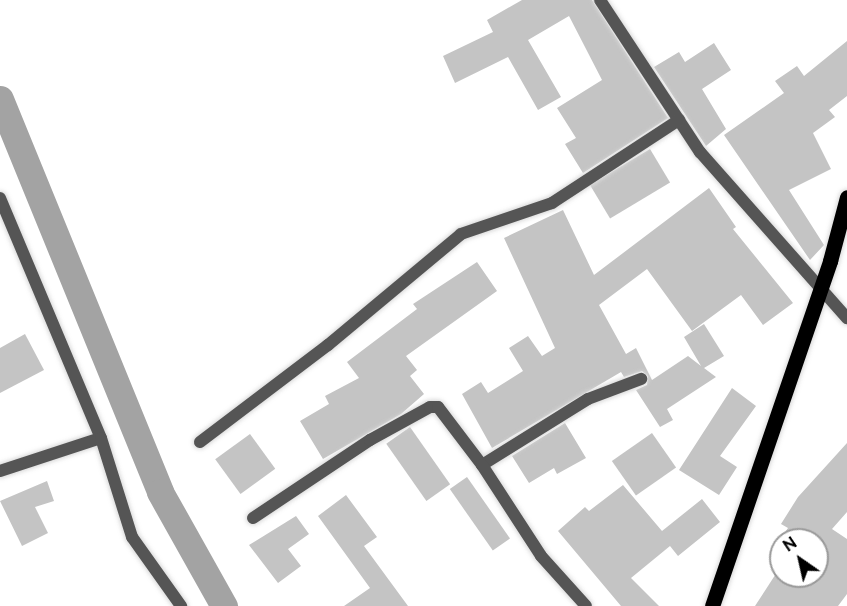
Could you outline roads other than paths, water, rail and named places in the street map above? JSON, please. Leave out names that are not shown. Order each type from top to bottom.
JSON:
[{"type":"main road","points":[[712,606],[819,288],[847,197]]},
{"type":"street","points":[[600,0],[700,152],[847,318]]},
{"type":"street","points":[[200,442],[328,345],[461,234],[552,203],[679,120]]},
{"type":"street","points":[[0,198],[101,438],[132,537],[181,606]]},
{"type":"street","points":[[482,465],[588,399],[640,379]]},
{"type":"street","points":[[253,518],[370,440],[430,407],[438,407],[482,465],[541,556],[586,606]]},
{"type":"street","points":[[0,471],[101,438]]},
{"type":"waterway","points":[[0,99],[160,492],[224,606]]}]
